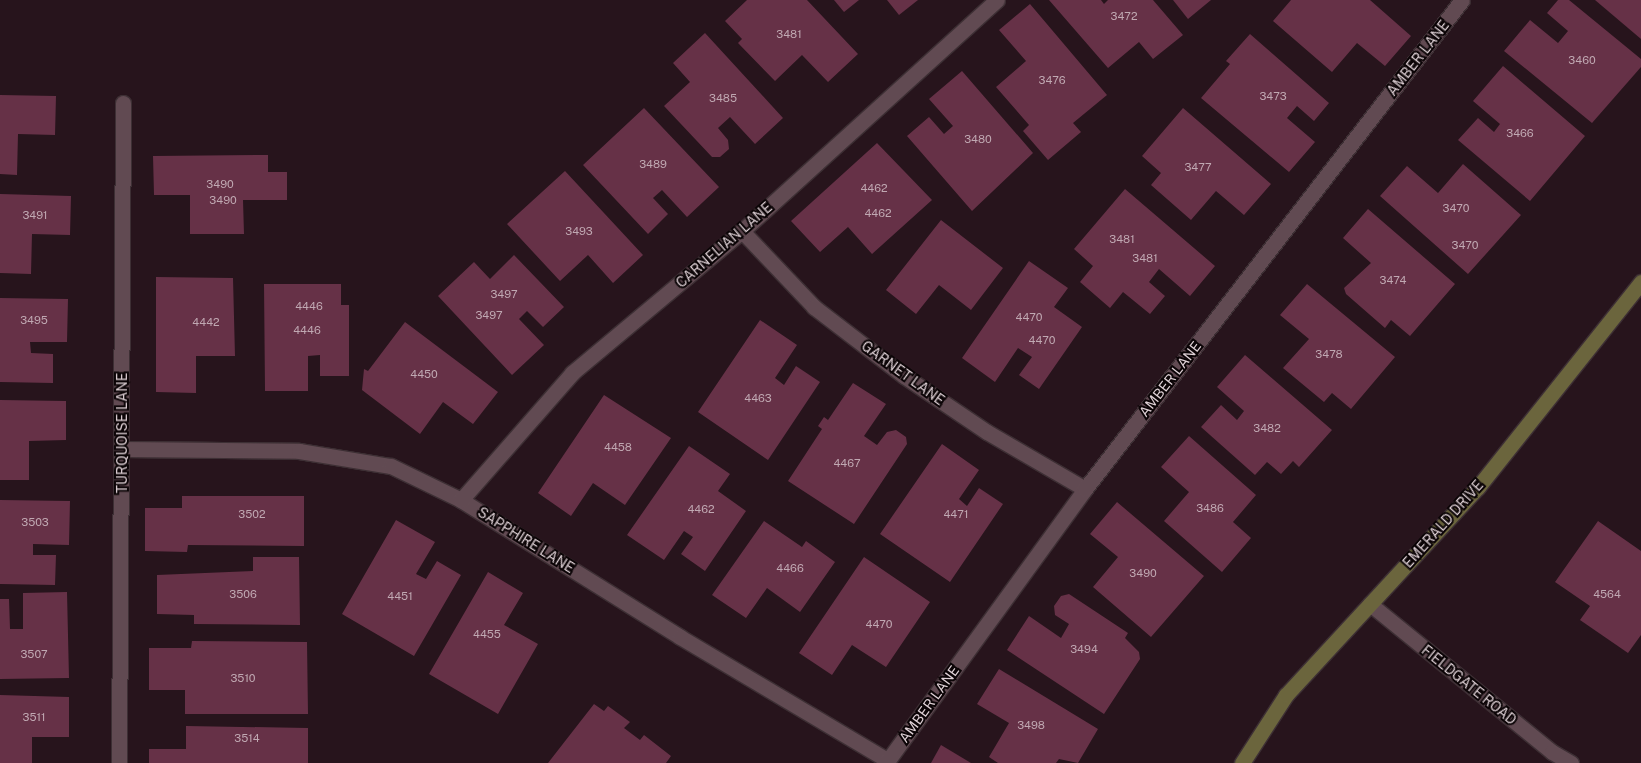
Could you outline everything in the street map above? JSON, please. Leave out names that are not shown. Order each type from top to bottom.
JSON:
[{"type":"main road","name":"EMERALD DRIVE","points":[[1242,763],[1286,695],[1478,487],[1641,282]]},
{"type":"street","name":"CARNELIAN LANE","points":[[461,500],[572,373],[742,231],[997,0]]},
{"type":"street","name":"AMBER LANE","points":[[886,762],[1085,489],[1462,0]]},
{"type":"street","name":"TURQUOISE LANE","points":[[119,763],[123,103]]},
{"type":"street","name":"GARNET LANE","points":[[742,231],[814,307],[904,376],[987,432],[1085,489]]},
{"type":"street","name":"SAPPHIRE LANE","points":[[122,449],[299,451],[391,466],[461,500],[680,637],[886,762]]},
{"type":"street","name":"FIELDGATE ROAD","points":[[1370,604],[1552,752],[1571,763]]},
{"type":"building","points":[[747,0],[807,0],[858,54],[828,82],[802,55],[775,81],[738,43],[742,39],[725,21]]},
{"type":"building","points":[[834,0],[859,0],[844,12]]},
{"type":"building","points":[[887,0],[918,0],[899,15]]},
{"type":"building","points":[[1049,0],[1101,0],[1104,4],[1108,0],[1153,0],[1183,35],[1153,59],[1139,42],[1108,68]]},
{"type":"building","points":[[1173,0],[1211,0],[1188,19]]},
{"type":"building","points":[[1291,0],[1370,0],[1411,36],[1385,66],[1357,43],[1332,72],[1273,21]]},
{"type":"building","points":[[1558,0],[1569,0],[1641,59],[1641,67],[1592,123],[1504,51],[1530,20],[1558,43],[1568,31],[1547,13]]},
{"type":"building","points":[[1595,0],[1641,0],[1641,39]]},
{"type":"building","points":[[1030,4],[1107,95],[1073,123],[1081,132],[1048,160],[1023,131],[1029,125],[996,87],[1026,61],[999,30]]},
{"type":"building","points":[[705,33],[783,118],[755,144],[730,117],[718,128],[728,140],[729,149],[720,157],[712,157],[664,106],[690,82],[673,63]]},
{"type":"building","points":[[1250,34],[1329,103],[1314,121],[1297,106],[1287,118],[1315,142],[1289,172],[1201,98],[1230,64],[1226,61]]},
{"type":"building","points":[[1503,66],[1585,136],[1530,201],[1458,140],[1478,118],[1494,132],[1500,124],[1473,101]]},
{"type":"building","points":[[962,71],[1033,153],[972,211],[907,136],[929,117],[944,134],[953,126],[929,99]]},
{"type":"building","points":[[0,95],[56,96],[55,135],[18,134],[17,175],[0,174]]},
{"type":"building","points":[[644,108],[719,187],[687,217],[662,190],[653,198],[668,214],[648,234],[583,165]]},
{"type":"building","points":[[1183,108],[1271,184],[1244,215],[1216,191],[1191,220],[1151,185],[1161,173],[1142,156]]},
{"type":"building","points":[[877,143],[932,200],[872,254],[848,227],[820,252],[791,221]]},
{"type":"building","points":[[268,155],[268,172],[287,172],[287,200],[243,200],[244,234],[190,234],[190,195],[154,195],[153,156]]},
{"type":"building","points":[[1463,164],[1521,215],[1468,274],[1380,196],[1407,166],[1438,193]]},
{"type":"building","points":[[565,171],[643,255],[613,283],[588,255],[560,281],[507,224]]},
{"type":"building","points":[[1125,189],[1215,266],[1190,296],[1159,269],[1149,282],[1165,296],[1150,314],[1123,292],[1110,308],[1080,282],[1093,266],[1074,249]]},
{"type":"building","points":[[0,194],[71,196],[70,235],[32,234],[31,274],[0,273]]},
{"type":"building","points":[[1368,209],[1455,284],[1410,336],[1391,320],[1385,328],[1346,294],[1344,288],[1371,263],[1343,238]]},
{"type":"building","points":[[941,220],[1003,268],[971,310],[939,285],[916,314],[886,290]]},
{"type":"building","points":[[514,255],[564,307],[543,327],[527,311],[519,319],[544,345],[512,375],[438,296],[474,262],[490,279]]},
{"type":"building","points":[[1029,261],[1068,288],[1054,307],[1082,327],[1039,389],[1019,375],[1032,357],[1018,348],[995,382],[962,358]]},
{"type":"building","points":[[156,277],[233,278],[235,356],[196,356],[196,393],[156,392]]},
{"type":"building","points":[[264,284],[341,284],[341,305],[349,305],[349,376],[320,376],[320,355],[308,356],[308,391],[265,391]]},
{"type":"building","points":[[1307,284],[1395,357],[1351,409],[1332,393],[1324,402],[1283,368],[1309,339],[1280,315]]},
{"type":"building","points":[[0,298],[68,299],[67,342],[30,342],[31,353],[53,354],[53,383],[0,382]]},
{"type":"building","points":[[760,320],[797,345],[775,378],[784,385],[796,366],[820,382],[768,460],[698,412]]},
{"type":"building","points":[[405,322],[498,392],[473,424],[443,402],[420,434],[362,390],[364,369],[368,371]]},
{"type":"building","points":[[1245,355],[1332,430],[1299,467],[1293,461],[1281,474],[1267,462],[1255,475],[1201,427],[1221,405],[1237,420],[1244,411],[1217,387]]},
{"type":"building","points":[[853,383],[886,404],[864,436],[877,445],[887,432],[896,430],[906,437],[907,444],[854,524],[788,481],[822,429],[818,426],[824,417],[828,420]]},
{"type":"building","points":[[604,395],[671,438],[625,505],[593,483],[571,516],[538,493]]},
{"type":"building","points":[[0,400],[66,401],[66,440],[29,441],[29,480],[0,480]]},
{"type":"building","points":[[1189,436],[1256,495],[1233,522],[1251,538],[1222,572],[1164,521],[1189,492],[1161,467]]},
{"type":"building","points":[[942,444],[979,470],[959,499],[967,506],[979,488],[1003,504],[950,582],[880,534]]},
{"type":"building","points":[[689,446],[730,474],[718,491],[746,511],[705,571],[681,554],[693,537],[684,531],[664,560],[627,535]]},
{"type":"building","points":[[182,496],[304,496],[304,546],[188,545],[187,552],[145,551],[145,508],[182,508]]},
{"type":"building","points":[[0,500],[70,501],[69,545],[33,544],[33,555],[56,555],[55,585],[0,584]]},
{"type":"building","points":[[1117,502],[1204,576],[1151,637],[1093,587],[1118,557],[1090,534]]},
{"type":"building","points":[[396,520],[435,542],[416,574],[426,579],[437,561],[461,575],[414,656],[342,614]]},
{"type":"building","points":[[764,521],[802,547],[806,541],[835,562],[800,612],[767,588],[746,618],[712,595]]},
{"type":"building","points":[[1598,521],[1641,551],[1641,635],[1628,653],[1580,620],[1590,606],[1555,582]]},
{"type":"building","points":[[253,557],[299,557],[300,625],[194,624],[194,615],[157,614],[157,575],[253,571]]},
{"type":"building","points":[[864,557],[930,602],[886,667],[852,645],[832,675],[799,653]]},
{"type":"building","points":[[488,572],[523,593],[504,625],[538,644],[498,714],[429,674]]},
{"type":"building","points":[[67,592],[69,678],[0,679],[0,599],[9,599],[10,629],[23,629],[23,593]]},
{"type":"building","points":[[1069,594],[1128,633],[1125,638],[1139,652],[1140,659],[1104,714],[1007,650],[1029,616],[1061,638],[1069,624],[1055,615],[1054,606],[1061,596]]},
{"type":"building","points":[[192,641],[307,642],[308,714],[185,714],[185,690],[149,690],[149,648],[191,648]]},
{"type":"building","points":[[999,669],[1098,729],[1078,763],[1059,759],[1056,763],[998,763],[989,757],[1009,723],[977,704]]},
{"type":"building","points":[[0,695],[69,697],[69,737],[32,737],[32,763],[0,763]]},
{"type":"building","points":[[594,704],[604,711],[608,706],[630,722],[624,728],[640,740],[644,735],[671,756],[666,763],[548,763]]},
{"type":"building","points":[[186,726],[308,728],[308,763],[149,763],[149,749],[186,749]]},
{"type":"building","points":[[941,745],[971,763],[931,763]]}]
